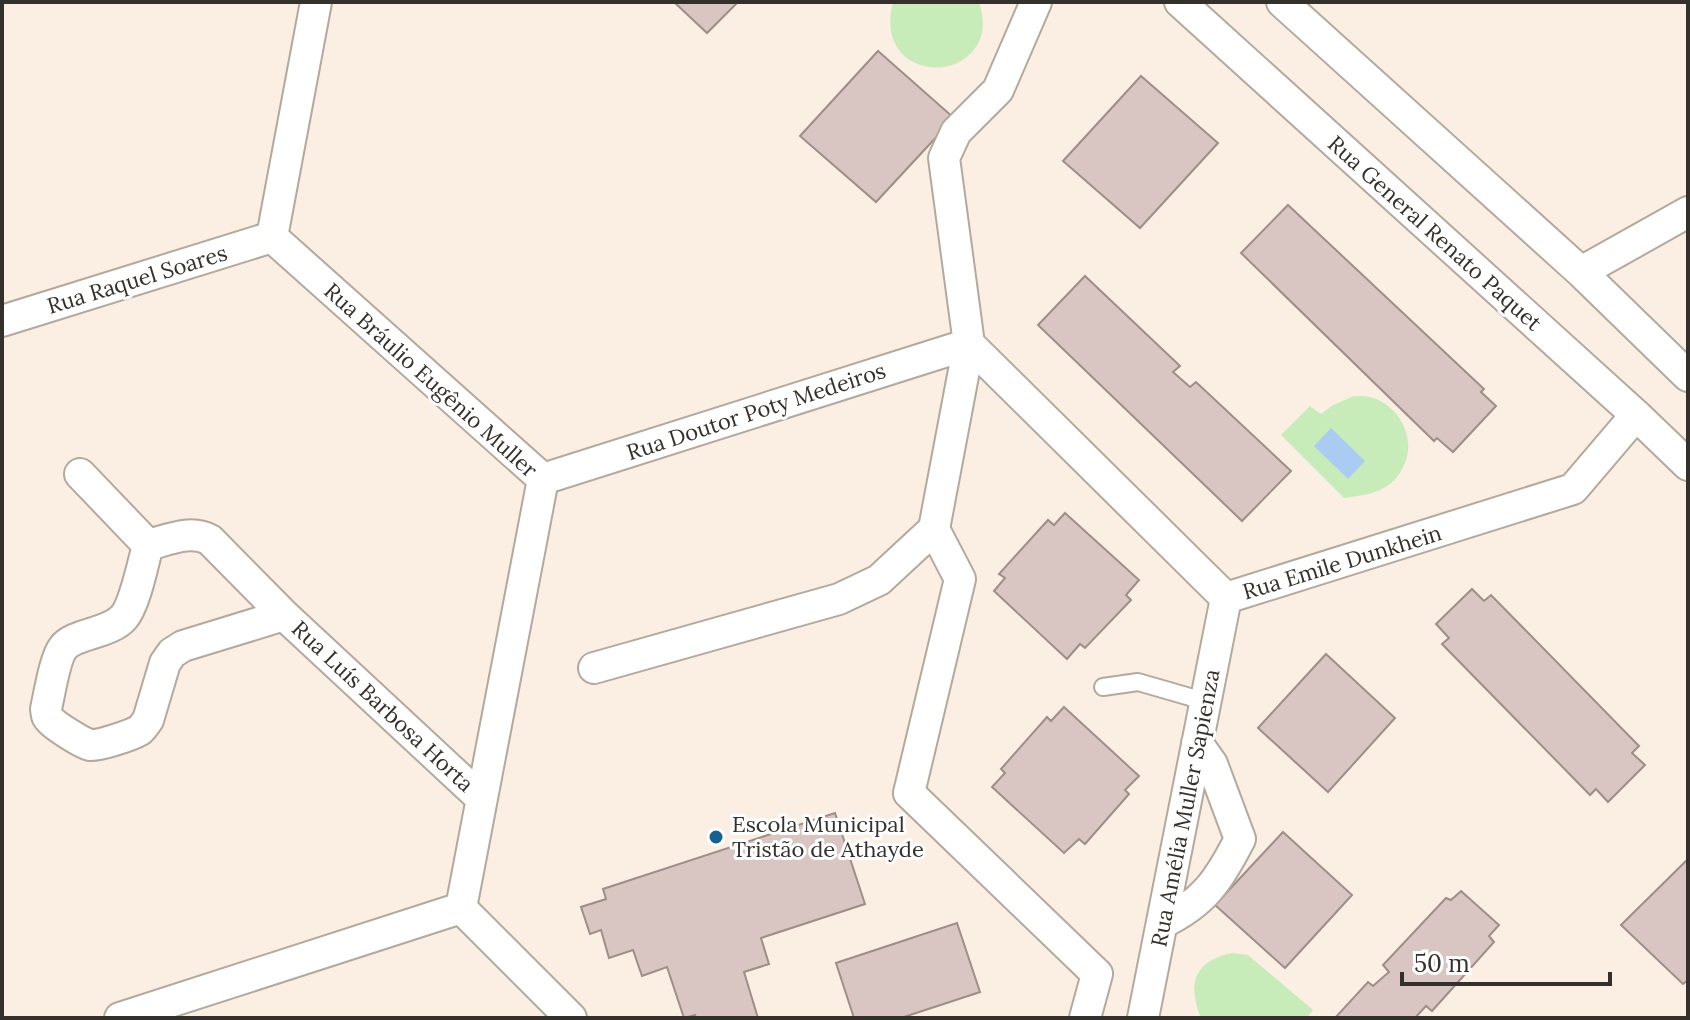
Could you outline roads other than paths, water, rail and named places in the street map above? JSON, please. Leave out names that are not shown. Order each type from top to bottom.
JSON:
[{"type":"street","points":[[272,237],[316,2]]},
{"type":"street","points":[[594,668],[839,599],[879,580],[934,529],[969,344],[944,158],[956,132],[998,90],[1036,2]]},
{"type":"street","name":"Rua General Renato Paquet","points":[[1180,2],[1688,465]]},
{"type":"street","points":[[1282,2],[1581,272],[1688,376]]},
{"type":"street","points":[[1581,272],[1688,212]]},
{"type":"street","name":"Rua Raquel Soares","points":[[2,321],[272,237]]},
{"type":"street","name":"Rua Bráulio Eugênio Muller","points":[[272,237],[543,479],[461,908]]},
{"type":"street","name":"Rua Doutor Poty Medeiros","points":[[543,479],[969,344]]},
{"type":"street","name":"Rua Emile Dunkhein","points":[[969,344],[1226,598],[1573,489],[1636,415]]},
{"type":"street","points":[[80,474],[148,545]]},
{"type":"street","points":[[934,529],[960,579],[909,793],[1097,974],[1085,1018]]},
{"type":"street","name":"Rua Luís Barbosa Horta","points":[[284,615],[183,646],[172,653],[165,663],[148,720],[133,733],[90,745],[53,723],[48,716],[46,709],[60,654],[68,643],[114,626],[124,617],[148,545],[200,535],[210,540],[284,615],[481,798]]},
{"type":"street","name":"Rua Amélia Muller Sapienza","points":[[1143,1018],[1226,598]]},
{"type":"street","points":[[1162,923],[1182,914],[1198,900],[1222,874],[1240,839],[1212,764],[1197,743]]},
{"type":"street","points":[[120,1018],[461,908],[571,1018]]},
{"type":"lane","points":[[1103,687],[1138,682],[1190,697],[1205,705]]},
{"type":"water","points":[[1331,428],[1365,461],[1348,479],[1314,446]]},
{"type":"place","name":"Escola Municipal Tristão de Athayde","points":[[716,837]]}]
